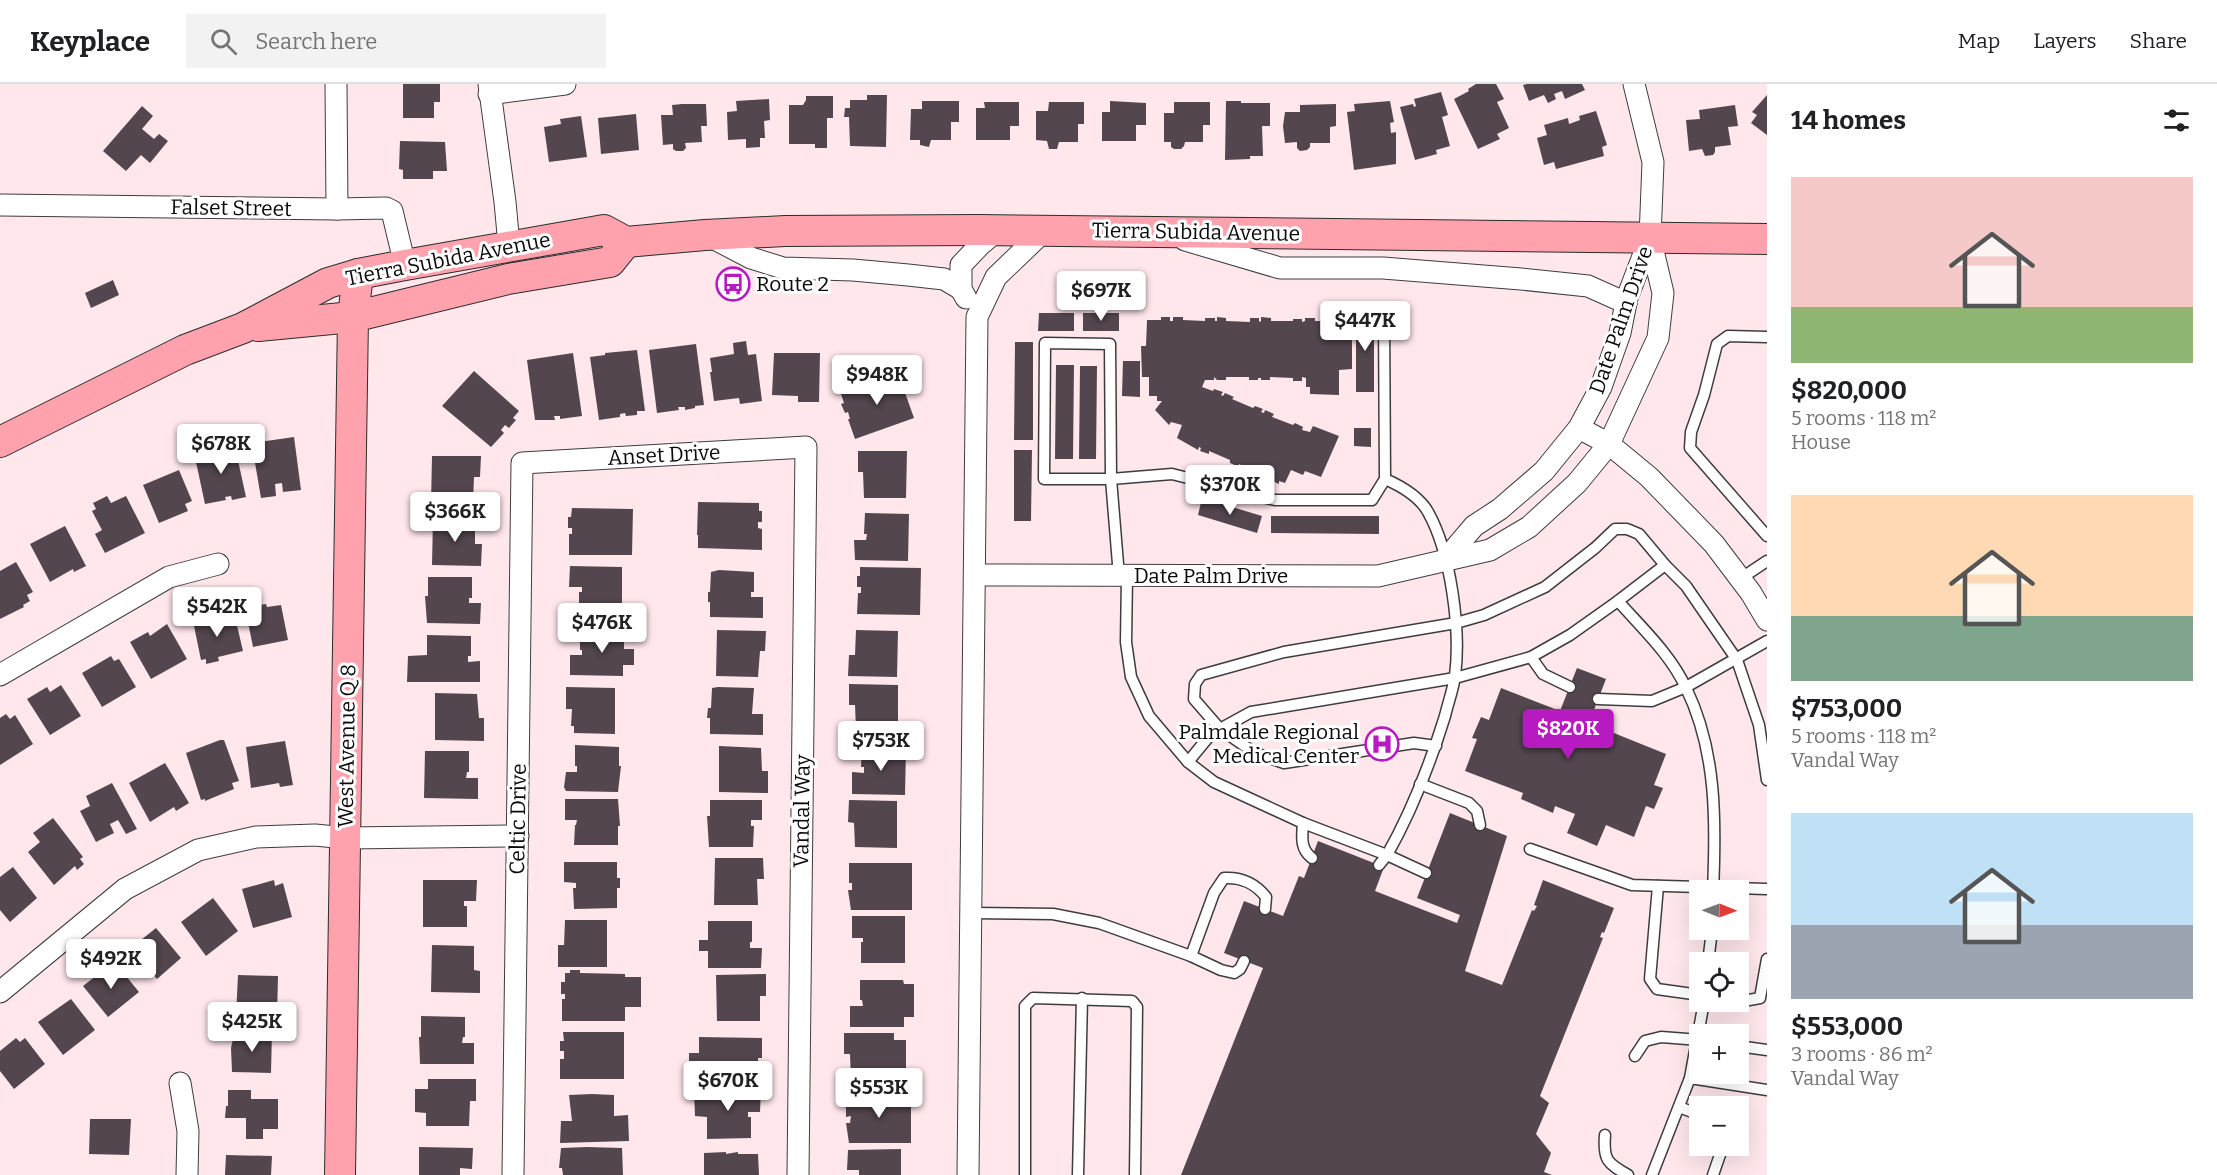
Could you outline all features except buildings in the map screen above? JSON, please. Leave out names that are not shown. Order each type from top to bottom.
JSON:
[{"type":"main road","name":"Tierra Subida Avenue","points":[[0,442],[185,350],[243,328],[328,283],[358,274],[509,245],[604,230],[626,242],[785,231],[998,230],[1767,239]]},
{"type":"main road","name":"Tierra Subida Avenue","points":[[243,328],[353,317],[508,279],[610,262],[626,242]]},
{"type":"main road","name":"West Avenue Q 8","points":[[340,1175],[353,317],[358,274]]},
{"type":"street","points":[[336,84],[337,209]]},
{"type":"street","points":[[509,245],[506,202],[489,89],[565,84]]},
{"type":"street","name":"Date Palm Drive","points":[[975,575],[1378,576],[1490,550],[1529,527],[1577,483],[1609,444],[1658,338],[1663,293],[1650,238],[1653,162],[1636,85]]},
{"type":"street","name":"Falset Street","points":[[0,205],[386,208],[392,211],[405,265]]},
{"type":"street","points":[[977,317],[961,289],[961,265],[998,230]]},
{"type":"street","points":[[968,1175],[977,317],[996,278],[1044,231]]},
{"type":"street","points":[[1159,232],[1280,268],[1383,268],[1521,279],[1588,286],[1626,303]]},
{"type":"street","points":[[705,235],[751,258],[783,268],[853,270],[944,279],[961,289]]},
{"type":"street","name":"Date Palm Drive","points":[[1446,559],[1474,526],[1500,509],[1544,471],[1579,428],[1601,387],[1620,333],[1626,303],[1650,238]]},
{"type":"street","points":[[1579,428],[1609,444],[1648,477],[1714,544],[1767,620]]},
{"type":"street","name":"Anset Drive","points":[[522,463],[806,447]]},
{"type":"street","name":"Vandal Way","points":[[798,1175],[806,447]]},
{"type":"street","name":"Celtic Drive","points":[[513,1175],[522,463]]},
{"type":"street","points":[[0,675],[169,577],[218,564]]},
{"type":"street","points":[[0,992],[125,889],[198,850],[256,837],[518,836]]},
{"type":"street","points":[[180,1083],[188,1131],[187,1175]]},
{"type":"lane","points":[[1384,317],[1385,479],[1372,500],[1275,500],[1172,474],[1111,479],[1044,479],[1045,343],[1110,344],[1111,479],[1123,576],[1126,642],[1131,677],[1149,716],[1188,762],[1214,782],[1303,823],[1387,855],[1426,873]]},
{"type":"lane","points":[[1767,337],[1728,336],[1717,344],[1704,395],[1691,432],[1690,448],[1767,536]]},
{"type":"lane","points":[[1379,865],[1401,829],[1436,746],[1455,678],[1458,636],[1446,559],[1427,510],[1405,488],[1385,479]]},
{"type":"lane","points":[[1436,746],[1414,743],[1284,763],[1255,753],[1220,729],[1194,699],[1195,684],[1201,675],[1284,652],[1456,623],[1484,615],[1545,587],[1596,548],[1615,529],[1628,529],[1639,534],[1686,586],[1737,660],[1759,725],[1767,780]]},
{"type":"lane","points":[[1740,579],[1767,561]]},
{"type":"lane","points":[[1188,762],[1211,734],[1251,712],[1455,678],[1531,657],[1570,635],[1618,602],[1665,565]]},
{"type":"lane","points":[[1618,602],[1670,662],[1686,687],[1700,725],[1712,780],[1715,831],[1713,880]]},
{"type":"lane","points":[[1598,699],[1652,701],[1686,687],[1767,641]]},
{"type":"lane","points":[[1531,657],[1543,674],[1570,687]]},
{"type":"lane","points":[[1420,784],[1469,803],[1477,811],[1480,825]]},
{"type":"lane","points":[[1303,823],[1302,843],[1307,854],[1312,858]]},
{"type":"lane","points":[[1530,849],[1632,885],[1689,888]]},
{"type":"lane","points":[[1191,956],[1214,893],[1224,878],[1239,878],[1258,887],[1266,897],[1265,909]]},
{"type":"lane","points":[[1658,886],[1650,979],[1657,989],[1689,993]]},
{"type":"lane","points":[[1749,889],[1767,889]]},
{"type":"lane","points":[[970,913],[1053,914],[1100,923],[1234,973],[1240,969],[1244,961]]},
{"type":"lane","points":[[1749,1000],[1760,998],[1767,959]]},
{"type":"lane","points":[[1025,1175],[1025,1006],[1033,998],[1132,1000],[1137,1007],[1134,1175]]},
{"type":"lane","points":[[1078,1175],[1082,998]]},
{"type":"lane","points":[[1635,1056],[1645,1041],[1661,1037],[1689,1039]]},
{"type":"lane","points":[[1749,1048],[1767,1050]]},
{"type":"lane","points":[[1652,1175],[1689,1081]]},
{"type":"lane","points":[[1728,1084],[1767,1090]]},
{"type":"lane","points":[[1679,1107],[1689,1110]]},
{"type":"lane","points":[[1605,1135],[1604,1153],[1610,1165],[1628,1175]]},
{"type":"lane","points":[[1713,1175],[1720,1156]]},
{"type":"place","name":"Route 2","points":[[733,284]]},
{"type":"place","name":"Palmdale Regional Medical Center","points":[[1382,744]]}]
